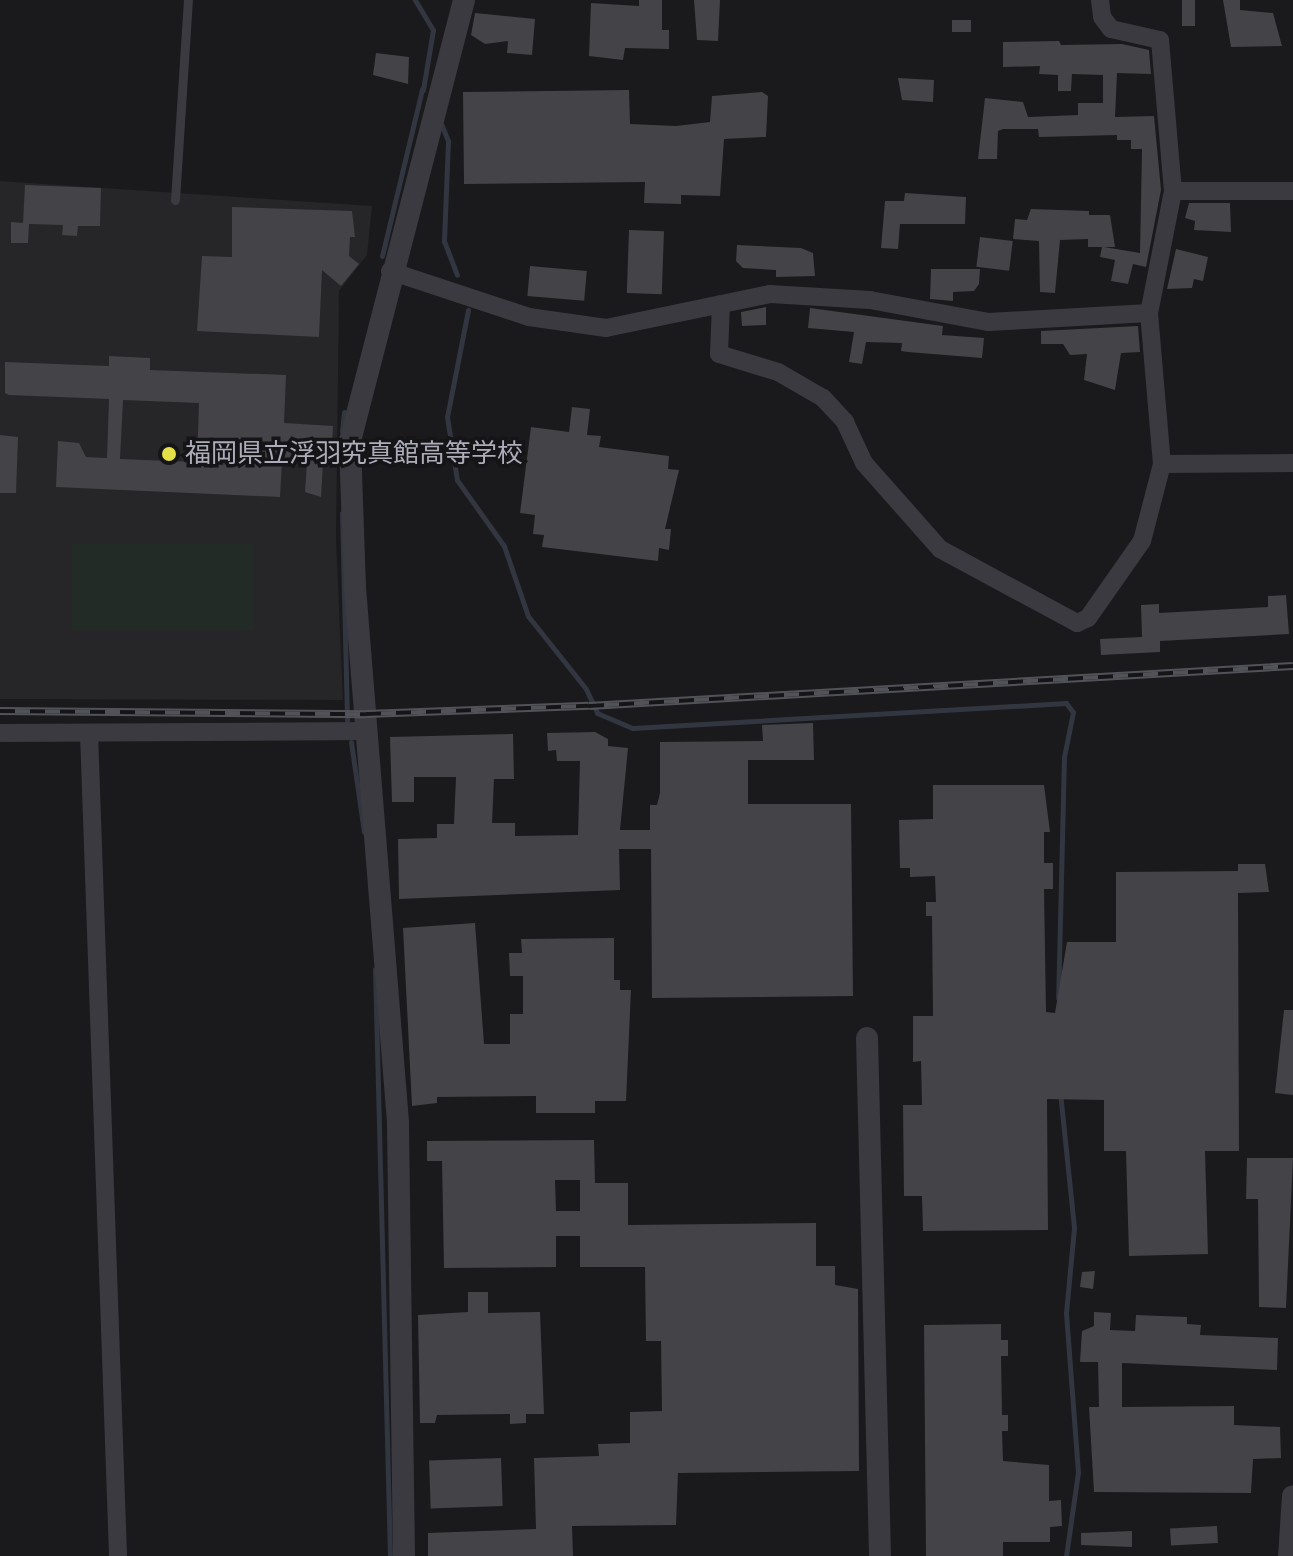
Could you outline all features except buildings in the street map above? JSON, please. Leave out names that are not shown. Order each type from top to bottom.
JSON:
[{"type":"street","points":[[404,1556],[398,1122],[355,587],[350,441],[390,271],[464,0]]},
{"type":"street","points":[[721,304],[719,354],[778,372],[823,398],[845,422],[864,463],[940,549],[1077,623],[1088,618],[1142,541],[1162,464],[1149,313],[1173,191],[1160,40],[1111,29],[1102,17],[1100,0]]},
{"type":"street","points":[[1173,191],[1293,191]]},
{"type":"street","points":[[390,271],[529,317],[606,328],[770,294],[856,299],[989,322],[1149,313]]},
{"type":"street","points":[[1162,464],[1293,463]]},
{"type":"street","points":[[0,733],[368,731]]},
{"type":"street","points":[[89,733],[118,1556]]},
{"type":"street","points":[[867,1038],[880,1556]]},
{"type":"street","points":[[1289,1556],[1293,1496]]},
{"type":"lane","points":[[175,200],[188,0]]},
{"type":"shaded area","name":"福岡県立浮羽究真館高等学校","points":[[0,181],[372,206],[367,255],[339,291],[336,539],[343,700],[0,699]]},
{"type":"shaded area","points":[[72,544],[253,544],[253,630],[72,630]]},
{"type":"waterway","points":[[415,0],[433,30],[423,90]]},
{"type":"waterway","points":[[382,256],[422,89]]},
{"type":"waterway","points":[[440,121],[448,141],[444,241],[457,275]]},
{"type":"waterway","points":[[468,310],[447,417],[457,480],[504,546],[528,616],[586,689],[597,713],[633,728],[1066,703],[1073,712],[1064,757],[1058,998]]},
{"type":"waterway","points":[[342,431],[344,412]]},
{"type":"waterway","points":[[342,513],[347,720]]},
{"type":"waterway","points":[[351,742],[364,832]]},
{"type":"waterway","points":[[375,969],[390,1556]]},
{"type":"waterway","points":[[1060,1092],[1074,1228],[1066,1313],[1078,1472],[1066,1556]]},
{"type":"railway","points":[[0,711],[366,714],[589,706],[1293,666]]},
{"type":"place","name":"福岡県立浮羽究真館高等学校","points":[[169,454]]}]
